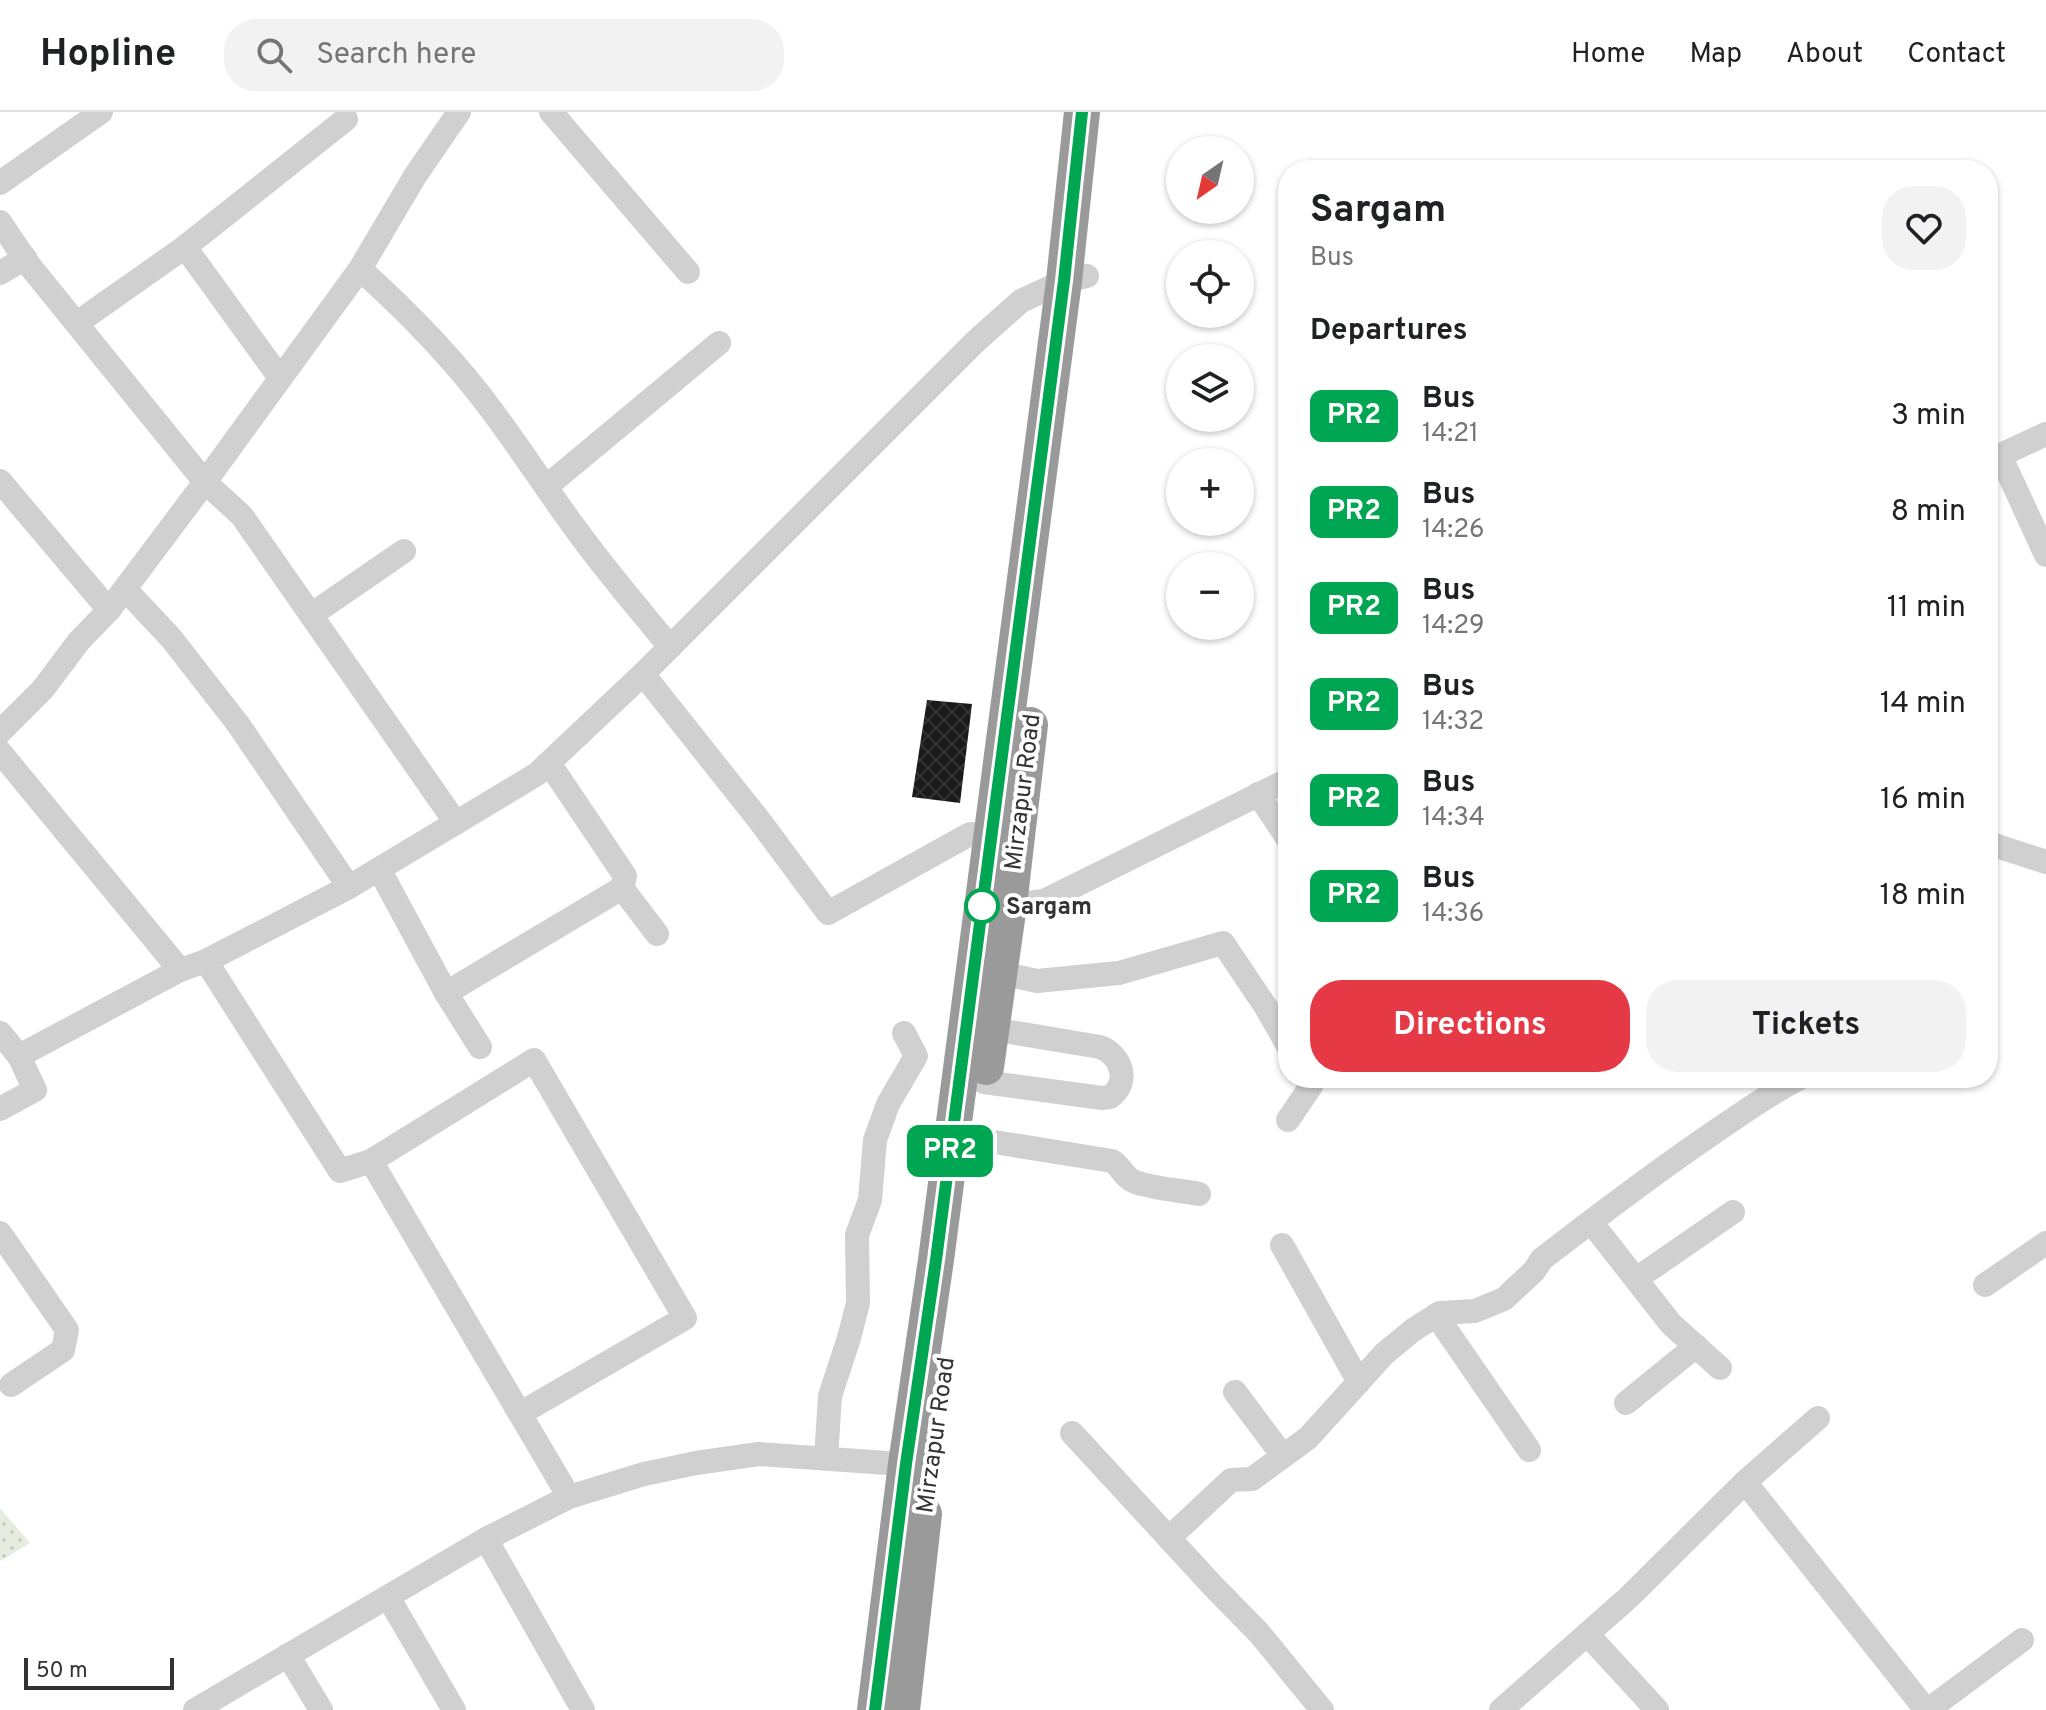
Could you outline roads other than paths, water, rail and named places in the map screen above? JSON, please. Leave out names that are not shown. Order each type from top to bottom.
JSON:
[{"type":"highway","name":"Mirzapur Road","points":[[1075,279],[1082,112]]},
{"type":"highway","name":"Mirzapur Road","points":[[902,1710],[918,1465],[936,1260],[1004,837],[1075,279],[1106,112]]},
{"type":"highway","name":"Mirzapur Road","points":[[875,1710],[976,1139],[1009,905],[1004,837]]},
{"type":"street","points":[[0,183],[101,112]]},
{"type":"street","points":[[0,732],[43,689],[79,641],[109,610],[205,482],[360,269],[415,176],[459,112]]},
{"type":"street","points":[[551,112],[688,272]]},
{"type":"street","points":[[77,323],[185,247],[346,119]]},
{"type":"street","points":[[0,222],[25,258],[205,482],[242,516],[456,823]]},
{"type":"street","points":[[185,247],[280,378]]},
{"type":"street","points":[[0,273],[25,258]]},
{"type":"street","points":[[360,269],[441,347],[492,411],[577,532],[670,647]]},
{"type":"street","points":[[19,1056],[180,970],[206,961],[349,887],[537,774],[643,674],[976,341],[1021,301],[1075,279]]},
{"type":"street","points":[[547,486],[719,343]]},
{"type":"street","points":[[1998,456],[2046,434]]},
{"type":"street","points":[[1998,465],[2046,555]]},
{"type":"street","points":[[0,481],[109,610]]},
{"type":"street","points":[[311,615],[404,551]]},
{"type":"street","points":[[125,589],[171,638],[238,724],[349,887]]},
{"type":"street","points":[[643,674],[828,913],[970,834],[1004,837]]},
{"type":"street","points":[[0,752],[180,970]]},
{"type":"street","points":[[446,993],[622,888],[625,876],[549,763]]},
{"type":"street","points":[[1009,905],[1044,901],[1278,785]]},
{"type":"street","points":[[1258,794],[1278,824]]},
{"type":"street","points":[[1998,846],[2046,862]]},
{"type":"street","points":[[379,869],[446,993],[480,1047]]},
{"type":"street","points":[[622,888],[657,934]]},
{"type":"street","points":[[999,973],[1037,981],[1119,973],[1223,943],[1278,1028]]},
{"type":"street","points":[[206,961],[340,1171],[371,1161],[534,1060],[685,1318],[521,1413]]},
{"type":"street","points":[[984,1082],[1102,1098],[1110,1097],[1120,1086],[1122,1078],[1119,1062],[1108,1050],[992,1029]]},
{"type":"street","points":[[0,1033],[19,1056],[35,1090],[0,1109]]},
{"type":"street","points":[[826,1458],[830,1396],[858,1303],[857,1235],[870,1200],[875,1140],[888,1104],[916,1056],[904,1033]]},
{"type":"street","points":[[1288,1120],[1310,1088]]},
{"type":"street","points":[[1169,1538],[1231,1480],[1252,1479],[1308,1438],[1384,1354],[1413,1330],[1440,1313],[1475,1311],[1504,1299],[1534,1271],[1542,1259],[1702,1141],[1780,1088]]},
{"type":"street","points":[[976,1139],[1112,1161],[1134,1181],[1199,1194]]},
{"type":"street","points":[[371,1161],[569,1497]]},
{"type":"street","points":[[1636,1279],[1733,1212]]},
{"type":"street","points":[[1591,1222],[1671,1324],[1720,1368]]},
{"type":"street","points":[[0,1233],[67,1330],[63,1350],[11,1385]]},
{"type":"street","points":[[1985,1285],[2046,1243]]},
{"type":"street","points":[[1282,1245],[1359,1382]]},
{"type":"street","points":[[1436,1315],[1529,1450]]},
{"type":"street","points":[[1626,1403],[1696,1346]]},
{"type":"street","points":[[1235,1392],[1283,1456]]},
{"type":"street","points":[[1512,1706],[1628,1598],[1745,1482],[1818,1418]]},
{"type":"street","points":[[1072,1433],[1259,1633],[1322,1710]]},
{"type":"street","points":[[195,1710],[486,1539],[569,1497],[644,1474],[759,1454],[918,1465]]},
{"type":"street","points":[[1745,1482],[1927,1710],[2022,1640]]},
{"type":"street","points":[[486,1539],[583,1710]]},
{"type":"street","points":[[388,1597],[454,1710]]},
{"type":"street","points":[[1587,1634],[1657,1710]]},
{"type":"street","points":[[288,1655],[321,1710]]},
{"type":"place","name":"Sargam","points":[[982,906]]}]
